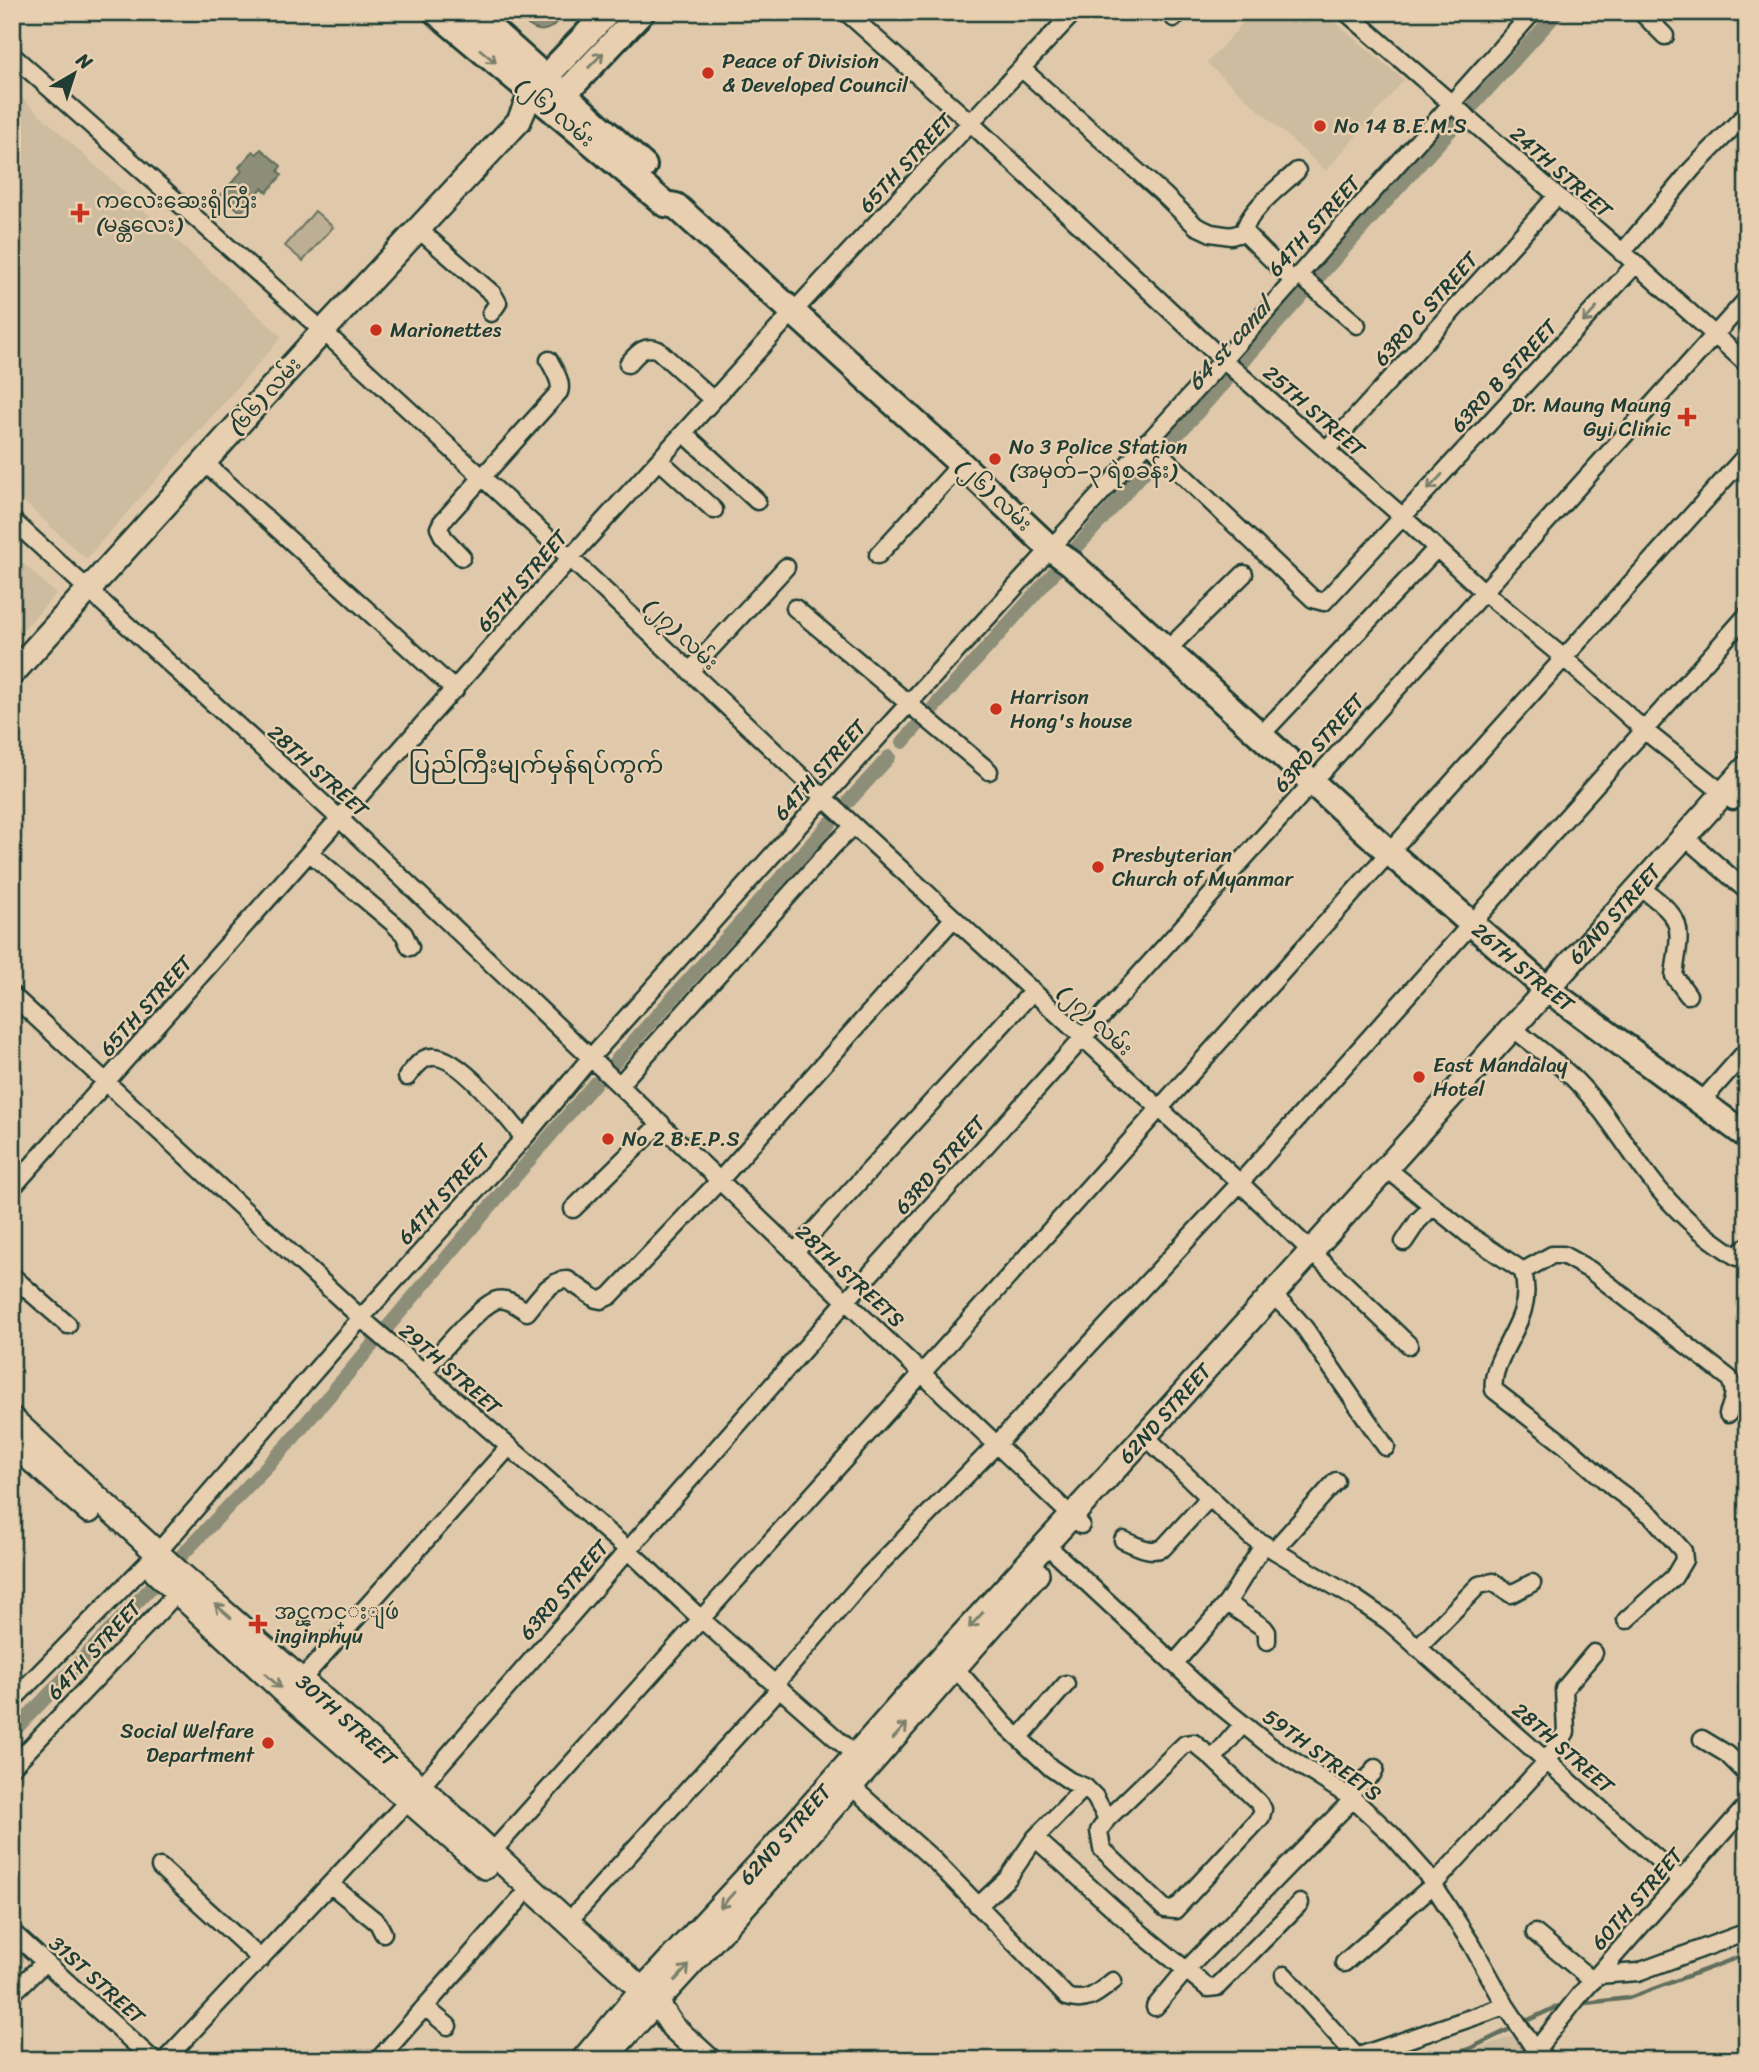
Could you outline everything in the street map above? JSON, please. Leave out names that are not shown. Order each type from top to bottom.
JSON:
[{"type":"main road","name":"(၂၆) လမ်း","points":[[436,12],[538,85],[674,193],[676,206],[1312,782]]},
{"type":"main road","name":"(၂၆) လမ်း","points":[[472,12],[538,85]]},
{"type":"main road","name":"(၆၆) လမ်း","points":[[12,674],[323,331],[519,121],[538,85],[608,12]]},
{"type":"main road","name":"(၆၆) လမ်း","points":[[519,121],[557,101],[642,12]]},
{"type":"main road","name":"62ND STREET","points":[[1552,993],[1694,845],[1735,793],[1747,767]]},
{"type":"main road","name":"26TH STREET","points":[[1312,782],[1552,993],[1747,1136]]},
{"type":"main road","name":"62ND STREET","points":[[603,2060],[644,2001],[765,1858],[861,1761],[1275,1298],[1735,793]]},
{"type":"main road","name":"30TH STREET","points":[[12,1419],[298,1703],[492,1852],[644,2001]]},
{"type":"main road","name":"30TH STREET","points":[[12,1443],[164,1570],[302,1679],[520,1899],[644,2001],[709,2060]]},
{"type":"main road","name":"62ND STREET","points":[[950,1662],[1055,1553],[1076,1520]]},
{"type":"main road","name":"62ND STREET","points":[[583,2060],[778,1870],[851,1786],[861,1761]]},
{"type":"street","name":"25TH STREET","points":[[846,12],[972,124],[1231,366],[1484,592],[1564,657],[1644,730],[1735,793]]},
{"type":"street","name":"65TH STREET","points":[[13,1184],[106,1083],[713,400],[1074,12]]},
{"type":"street","name":"24TH STREET","points":[[1346,12],[1747,364]]},
{"type":"street","name":"64TH STREET","points":[[12,1767],[361,1318],[524,1138],[606,1071],[832,806],[1156,450],[1303,281],[1459,110],[1533,12]]},
{"type":"street","points":[[1641,12],[1665,36]]},
{"type":"street","name":"(၂၇) လမ်း","points":[[12,55],[323,331],[570,558],[832,806],[1240,1183],[1409,1345]]},
{"type":"street","points":[[1022,69],[1196,226],[1211,233],[1231,236],[1244,232]]},
{"type":"street","points":[[1622,253],[1692,169],[1747,113]]},
{"type":"street","points":[[1244,232],[1245,223],[1253,213],[1297,171]]},
{"type":"street","name":"63RD C STREET","points":[[1326,450],[1557,196]]},
{"type":"street","points":[[418,229],[493,294],[498,303],[491,313]]},
{"type":"street","points":[[1244,232],[1357,325]]},
{"type":"street","name":"63RD B STREET","points":[[1156,450],[1313,600],[1320,603],[1327,600],[1636,264]]},
{"type":"street","name":"63RD STREET","points":[[165,2060],[414,1793],[847,1300],[1747,299]]},
{"type":"street","points":[[628,364],[644,349],[658,350],[713,400]]},
{"type":"street","points":[[462,557],[443,538],[439,528],[559,392],[561,387],[549,360]]},
{"type":"street","points":[[684,433],[757,501]]},
{"type":"street","points":[[492,1852],[1747,454]]},
{"type":"street","points":[[659,460],[714,510]]},
{"type":"street","points":[[205,463],[455,690]]},
{"type":"street","points":[[878,555],[961,464]]},
{"type":"street","name":"28TH STREET","points":[[12,520],[340,819],[606,1071]]},
{"type":"street","points":[[1260,736],[1437,548]]},
{"type":"street","points":[[690,671],[786,568]]},
{"type":"street","points":[[1166,651],[1244,574]]},
{"type":"street","points":[[795,608],[989,771]]},
{"type":"street","points":[[567,1923],[777,1686],[866,1578],[998,1443],[1240,1183],[1747,615]]},
{"type":"street","points":[[606,1071],[794,892],[854,826]]},
{"type":"street","points":[[1694,845],[1747,891]]},
{"type":"street","points":[[310,853],[404,933],[410,947]]},
{"type":"street","points":[[1648,894],[1664,905],[1676,919],[1679,929],[1674,976],[1688,995]]},
{"type":"street","points":[[423,1372],[465,1326],[499,1299],[509,1300],[527,1312],[550,1286],[563,1280],[568,1280],[596,1299],[610,1296],[720,1180],[954,918]]},
{"type":"street","points":[[793,1252],[1033,991]]},
{"type":"street","name":"29TH STREET","points":[[12,995],[361,1318],[627,1549],[701,1619],[861,1761]]},
{"type":"street","points":[[1517,1032],[1574,1079],[1618,1131],[1662,1193],[1704,1233],[1744,1256]]},
{"type":"street","points":[[1701,1102],[1747,1049]]},
{"type":"street","points":[[407,1077],[425,1059],[433,1056],[442,1058],[455,1065],[485,1092],[524,1138]]},
{"type":"street","name":"28TH STREETS","points":[[606,1071],[1076,1520]]},
{"type":"street","points":[[573,1209],[661,1123]]},
{"type":"street","points":[[1391,1172],[1469,1235],[1523,1271],[1526,1288],[1524,1308],[1497,1367],[1494,1390],[1652,1516],[1683,1551],[1684,1560],[1674,1577],[1626,1620]]},
{"type":"street","points":[[1404,1242],[1418,1221],[1432,1207]]},
{"type":"street","points":[[1523,1271],[1552,1255],[1563,1255],[1591,1271],[1729,1378],[1734,1386],[1734,1398],[1728,1413]]},
{"type":"street","points":[[12,1276],[68,1325]]},
{"type":"street","points":[[1275,1298],[1307,1330],[1386,1447]]},
{"type":"street","name":"28TH STREET","points":[[1149,1440],[1239,1527],[1374,1611],[1681,1880]]},
{"type":"street","points":[[302,1679],[508,1448]]},
{"type":"street","points":[[1174,1664],[1227,1603],[1269,1547],[1336,1481]]},
{"type":"street","points":[[1123,1540],[1145,1549],[1156,1551],[1163,1548],[1209,1498]]},
{"type":"street","name":"59TH STREETS","points":[[1055,1553],[1212,1699],[1269,1745],[1351,1797],[1392,1835],[1425,1872],[1472,1945],[1537,2057]]},
{"type":"street","points":[[12,1701],[164,1570]]},
{"type":"street","points":[[1417,1648],[1479,1585],[1493,1582],[1515,1594],[1532,1583]]},
{"type":"street","points":[[1227,1603],[1265,1628],[1267,1641]]},
{"type":"street","points":[[1344,1963],[1433,1885],[1546,1762],[1566,1732],[1564,1689],[1594,1653]]},
{"type":"street","points":[[950,1662],[1019,1738],[1051,1768],[1085,1787],[1095,1797],[1107,1819]]},
{"type":"street","points":[[1019,1738],[1066,1684]]},
{"type":"street","points":[[1213,1759],[1243,1724]]},
{"type":"street","points":[[1702,1738],[1727,1754],[1747,1774]]},
{"type":"street","points":[[1194,1743],[1263,1809],[1261,1817],[1175,1910],[1165,1909],[1102,1849],[1099,1831],[1107,1819],[1185,1744],[1194,1743]]},
{"type":"street","points":[[1155,2007],[1186,1970],[1351,1797],[1375,1768]]},
{"type":"street","points":[[851,1786],[936,1862],[1067,1997],[1087,1999],[1113,1981]]},
{"type":"street","points":[[978,1906],[1009,1878],[1035,1838],[1085,1787]]},
{"type":"street","name":"60TH STREET","points":[[1537,2057],[1595,1978],[1745,1810]]},
{"type":"street","points":[[1035,1838],[1143,1936],[1208,1989],[1217,1987],[1300,1903]]},
{"type":"street","points":[[160,1867],[261,1959]]},
{"type":"street","points":[[330,1884],[378,1923],[383,1933]]},
{"type":"street","points":[[378,2060],[520,1899]]},
{"type":"street","name":"31ST STREET","points":[[12,1932],[153,2060]]},
{"type":"street","points":[[1535,1933],[1595,1978],[1637,1972],[1747,1932]]},
{"type":"street","points":[[12,1994],[45,1962]]},
{"type":"street","points":[[1284,1976],[1352,2058],[1510,2012]]},
{"type":"street","points":[[425,2007],[448,2026]]},
{"type":"shaded area","points":[[513,12],[567,12],[552,26],[541,30],[535,29]]},
{"type":"shaded area","name":"No 14 B.E.M.S","points":[[1253,12],[1323,12],[1404,80],[1326,171],[1207,63]]},
{"type":"shaded area","name":"ကလေးဆေးရုံကြီး (မန္တလေး)","points":[[12,89],[282,337],[86,559],[12,491]]},
{"type":"shaded area","points":[[261,149],[281,166],[278,171],[282,175],[267,192],[262,188],[241,212],[221,195],[242,171],[239,167],[253,151],[257,154]]},
{"type":"shaded area","points":[[315,211],[333,227],[303,261],[285,246]]},
{"type":"shaded area","points":[[12,553],[56,594],[12,642]]},
{"type":"shaded area","points":[[1515,2035],[1527,2046],[1515,2060],[1446,2060]]},
{"type":"waterway","name":"64 st canal","points":[[934,707],[1558,12]]},
{"type":"waterway","points":[[903,742],[917,726]]},
{"type":"waterway","points":[[849,801],[889,757]]},
{"type":"waterway","points":[[614,1063],[831,822]]},
{"type":"waterway","points":[[12,1733],[289,1443],[595,1083]]},
{"type":"waterway","points":[[1577,2004],[1629,1998],[1747,1954]]},
{"type":"waterway","points":[[1522,2023],[1565,2005]]},
{"type":"waterway","points":[[1434,2060],[1469,2049],[1514,2027]]},
{"type":"place","name":"Peace of Division & Developed Council","points":[[708,73]]},
{"type":"place","name":"No 14 B.E.M.S","points":[[1320,126]]},
{"type":"place","name":"ကလေးဆေးရုံကြီး (မန္တလေး)","points":[[80,213]]},
{"type":"place","name":"Marionettes","points":[[376,330]]},
{"type":"place","name":"Dr. Maung Maung Gyi Clinic","points":[[1687,417]]},
{"type":"place","name":"No 3 Police Station (အမှတ်−၃ ရဲစခန်း)","points":[[995,459]]},
{"type":"place","name":"Harrison Hong's house","points":[[996,709]]},
{"type":"place","name":"Presbyterian Church of Myanmar","points":[[1098,867]]},
{"type":"place","name":"East Mandalay Hotel","points":[[1419,1077]]},
{"type":"place","name":"No 2 B.E.P.S","points":[[608,1139]]},
{"type":"place","name":"အင္ၾကင္းျဖဴ inginphyu","points":[[258,1624]]},
{"type":"place","name":"Social Welfare Department","points":[[268,1743]]},
{"type":"district","name":"ပြည်ကြီးမျက်မှန်ရပ်ကွက်","points":[[536,765]]}]
